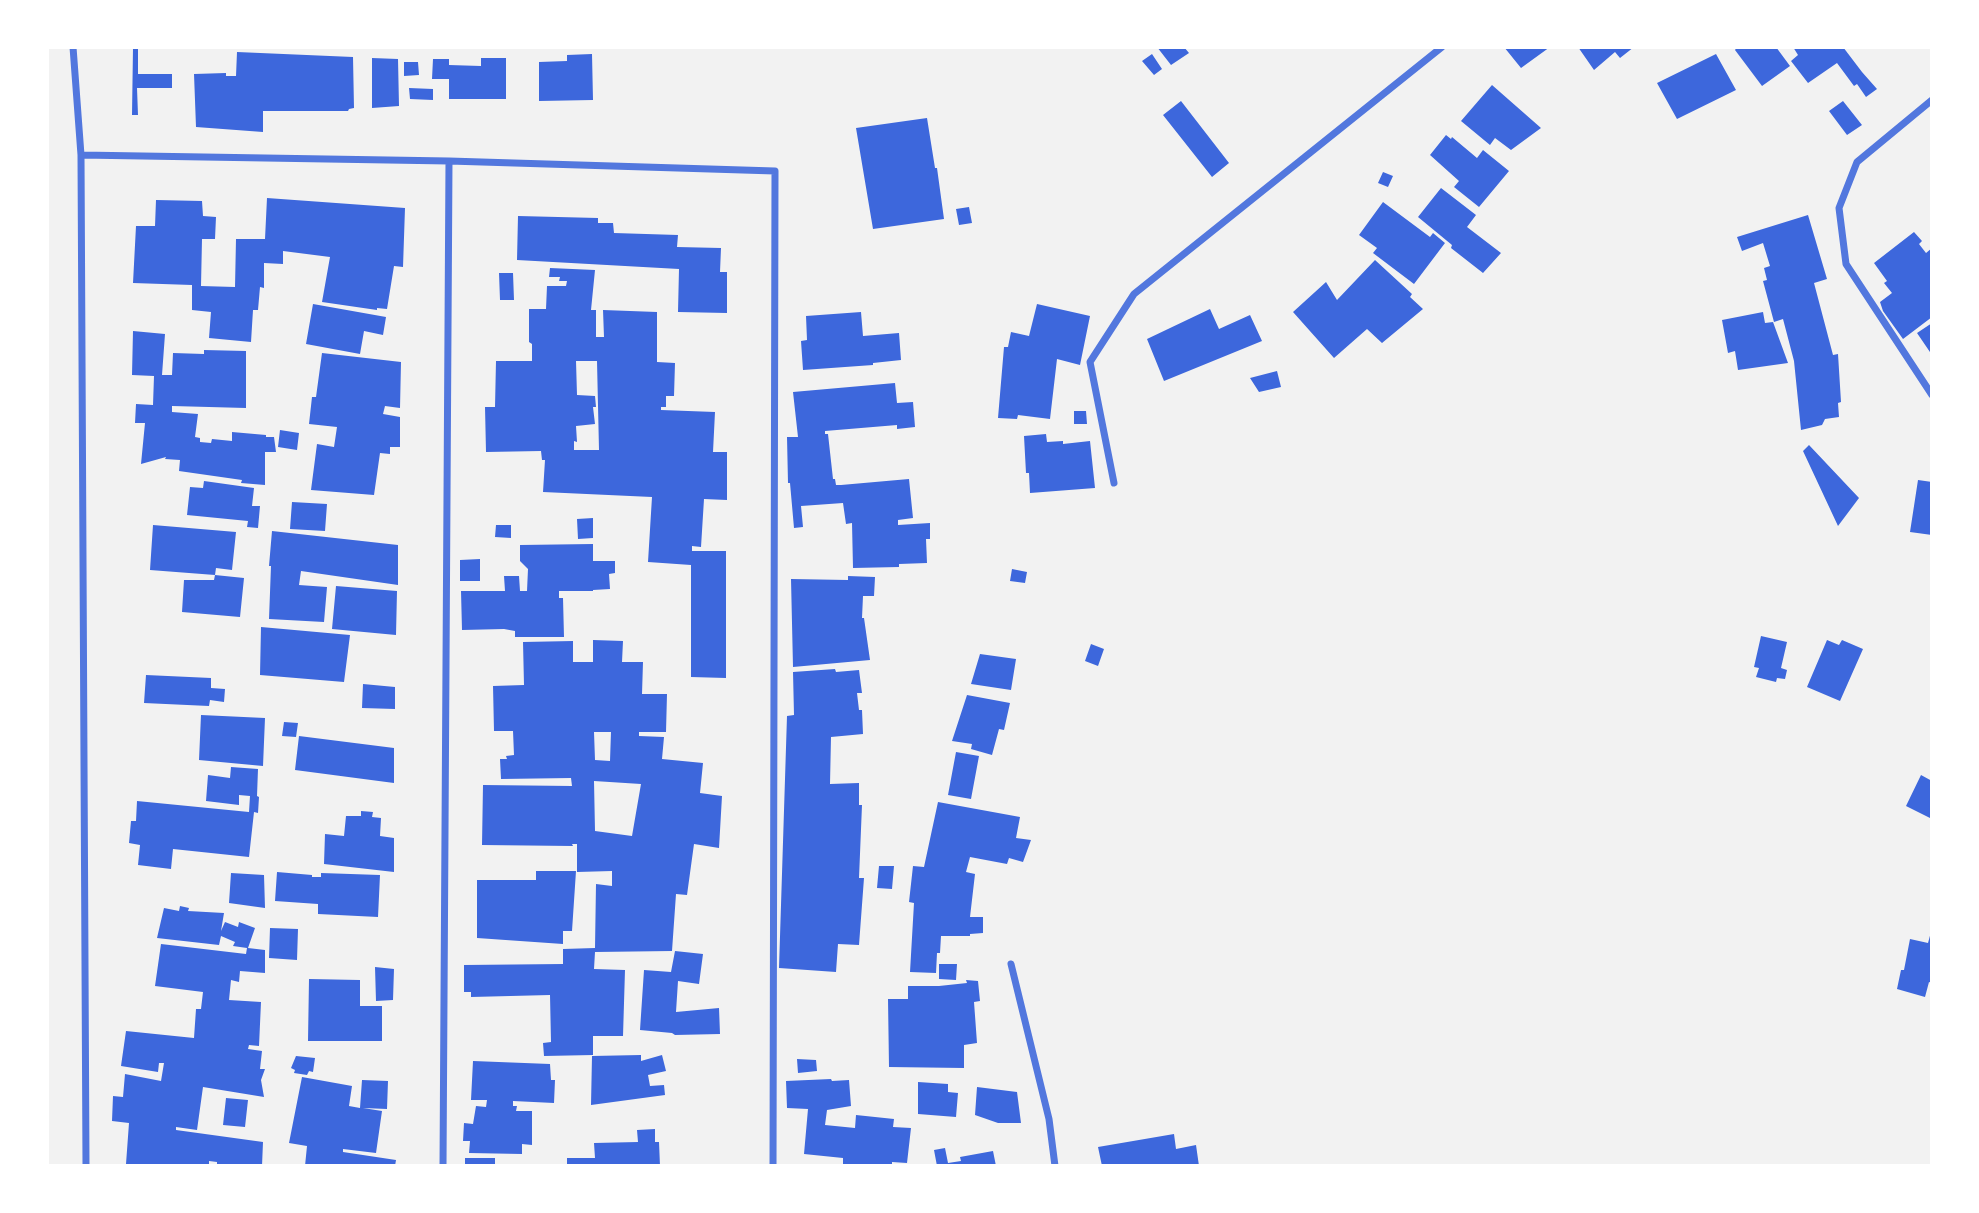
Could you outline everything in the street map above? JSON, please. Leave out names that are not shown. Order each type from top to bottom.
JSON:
[{"type":"street","points":[[74,47],[81,155],[86,1166]]},
{"type":"street","points":[[1114,483],[1090,362],[1134,294],[1442,47]]},
{"type":"street","points":[[1932,100],[1857,162],[1839,208],[1846,264],[1932,395]]},
{"type":"street","points":[[81,155],[775,171],[773,1166]]},
{"type":"street","points":[[443,1166],[449,162]]},
{"type":"street","points":[[1011,964],[1049,1119],[1055,1166]]},
{"type":"building","points":[[1157,47],[1184,47],[1189,53],[1171,65]]},
{"type":"building","points":[[1504,47],[1550,47],[1521,68]]},
{"type":"building","points":[[1578,47],[1634,47],[1620,58],[1615,52],[1594,70]]},
{"type":"building","points":[[1737,47],[1776,47],[1790,66],[1762,86],[1735,50]]},
{"type":"building","points":[[1793,47],[1843,47],[1877,89],[1866,97],[1837,63],[1808,83],[1791,61],[1798,55]]},
{"type":"building","points":[[133,48],[138,49],[138,74],[172,74],[172,88],[137,88],[138,115],[132,115]]},
{"type":"building","points":[[237,52],[353,57],[354,108],[348,111],[263,111],[263,132],[196,127],[194,74],[226,73],[226,76],[236,76]]},
{"type":"building","points":[[592,54],[593,100],[539,101],[539,62],[567,61],[567,55]]},
{"type":"building","points":[[1152,54],[1162,69],[1154,75],[1142,61]]},
{"type":"building","points":[[1716,54],[1736,90],[1677,119],[1657,83]]},
{"type":"building","points":[[372,58],[398,59],[399,106],[372,108]]},
{"type":"building","points":[[481,58],[506,58],[506,99],[449,99],[449,79],[432,79],[433,59],[449,59],[449,65],[481,66]]},
{"type":"building","points":[[404,62],[418,62],[419,75],[404,76]]},
{"type":"building","points":[[1492,85],[1541,128],[1511,150],[1495,138],[1490,145],[1461,121]]},
{"type":"building","points":[[409,88],[433,89],[433,100],[410,99]]},
{"type":"building","points":[[1181,101],[1229,163],[1212,177],[1163,115]]},
{"type":"building","points":[[1843,101],[1862,125],[1847,135],[1829,111]]},
{"type":"building","points":[[927,118],[944,219],[873,229],[856,128]]},
{"type":"building","points":[[1446,135],[1477,158],[1483,150],[1509,171],[1479,207],[1454,187],[1459,181],[1430,155]]},
{"type":"building","points":[[1383,172],[1393,176],[1388,187],[1378,183]]},
{"type":"building","points":[[1441,188],[1476,215],[1467,227],[1501,253],[1483,273],[1418,217]]},
{"type":"building","points":[[267,198],[405,208],[403,267],[394,266],[387,309],[322,302],[330,257],[283,251],[283,264],[264,263],[264,288],[260,287],[258,310],[253,310],[251,342],[209,338],[211,312],[192,310],[192,285],[133,283],[136,226],[155,226],[156,200],[202,201],[203,216],[216,217],[215,239],[202,239],[201,286],[235,287],[236,239],[265,239]]},
{"type":"building","points":[[1383,202],[1430,237],[1433,233],[1445,243],[1414,284],[1373,253],[1377,248],[1359,235]]},
{"type":"building","points":[[969,207],[972,223],[959,225],[956,209]]},
{"type":"building","points":[[1808,215],[1827,279],[1814,283],[1833,355],[1838,354],[1841,402],[1838,403],[1839,417],[1825,419],[1822,425],[1801,430],[1794,361],[1783,319],[1774,322],[1763,281],[1767,280],[1764,268],[1770,266],[1763,243],[1742,251],[1737,237]]},
{"type":"building","points":[[518,216],[598,218],[598,223],[613,223],[614,233],[678,235],[677,247],[721,248],[720,272],[727,272],[727,313],[678,312],[679,269],[517,260]]},
{"type":"building","points":[[1914,232],[1922,241],[1919,244],[1926,253],[1932,248],[1932,317],[1903,339],[1883,311],[1880,302],[1892,293],[1874,263]]},
{"type":"building","points":[[1375,260],[1412,294],[1410,297],[1423,309],[1382,343],[1367,329],[1334,358],[1293,312],[1326,282],[1337,300]]},
{"type":"building","points":[[550,268],[595,270],[591,310],[596,310],[596,337],[604,337],[603,310],[657,312],[657,362],[675,363],[674,396],[666,396],[666,407],[661,407],[661,410],[715,412],[713,452],[727,452],[727,500],[704,499],[701,547],[692,546],[692,551],[726,551],[726,678],[691,677],[691,565],[648,562],[652,497],[543,492],[545,460],[542,460],[541,451],[486,452],[485,407],[495,407],[496,361],[532,361],[529,309],[546,309],[547,286],[566,286],[567,281],[559,281],[560,277],[549,277]],"holes":[[[576,361],[597,361],[599,450],[574,450],[574,441],[577,442],[576,426],[595,424],[593,407],[596,407],[595,396],[577,395]]]},
{"type":"building","points":[[499,273],[513,273],[514,300],[500,300]]},
{"type":"building","points":[[313,304],[386,317],[383,335],[364,331],[360,354],[306,344]]},
{"type":"building","points":[[1037,304],[1090,316],[1080,365],[1057,359],[1050,419],[1018,415],[1017,419],[998,418],[1004,347],[1008,347],[1011,332],[1029,336]]},
{"type":"building","points":[[1210,309],[1219,329],[1250,315],[1262,341],[1164,381],[1147,339]]},
{"type":"building","points":[[861,312],[863,336],[899,333],[901,360],[873,365],[803,370],[801,341],[807,340],[806,316]]},
{"type":"building","points":[[1763,312],[1765,323],[1773,322],[1788,363],[1738,370],[1735,351],[1728,353],[1722,320]]},
{"type":"building","points":[[1932,323],[1932,355],[1917,333]]},
{"type":"building","points":[[133,331],[165,334],[162,375],[172,375],[173,353],[204,354],[204,350],[246,351],[246,408],[172,406],[172,412],[198,414],[195,437],[200,438],[200,442],[211,443],[212,439],[232,441],[232,432],[274,437],[276,452],[265,452],[265,485],[179,471],[180,460],[165,459],[166,457],[141,464],[145,423],[135,423],[136,404],[153,405],[154,376],[132,375]]},
{"type":"building","points":[[322,353],[401,362],[400,408],[385,406],[383,414],[400,417],[400,447],[390,447],[390,454],[380,453],[374,495],[311,490],[317,444],[334,447],[337,427],[309,424]]},
{"type":"building","points":[[1277,371],[1281,387],[1259,392],[1250,378]]},
{"type":"building","points":[[895,383],[897,403],[913,402],[915,427],[897,429],[897,425],[825,431],[825,434],[828,434],[833,479],[836,485],[841,485],[909,479],[913,518],[898,520],[898,525],[930,523],[930,539],[926,539],[927,563],[899,564],[899,567],[853,568],[852,523],[846,524],[843,503],[801,506],[803,527],[794,528],[788,483],[787,437],[798,437],[793,392]]},
{"type":"building","points":[[1074,411],[1086,411],[1087,424],[1074,424]]},
{"type":"building","points":[[280,430],[299,433],[297,450],[278,447]]},
{"type":"building","points":[[1046,434],[1047,442],[1063,441],[1063,444],[1090,441],[1095,488],[1030,493],[1024,436]]},
{"type":"building","points":[[1809,445],[1859,498],[1838,526],[1803,451]]},
{"type":"building","points":[[1918,480],[1932,482],[1932,535],[1910,532]]},
{"type":"building","points":[[204,481],[254,488],[252,506],[260,506],[258,528],[247,527],[248,521],[187,515],[190,487],[203,488]]},
{"type":"building","points":[[292,502],[327,504],[325,531],[290,529]]},
{"type":"building","points":[[593,518],[593,538],[578,539],[577,519]]},
{"type":"building","points":[[153,525],[236,532],[232,570],[216,568],[215,575],[150,570]]},
{"type":"building","points":[[496,525],[511,525],[511,538],[495,537]]},
{"type":"building","points":[[272,531],[398,545],[398,585],[301,571],[299,585],[327,587],[324,622],[269,619]]},
{"type":"building","points":[[593,544],[593,561],[615,561],[615,573],[609,574],[610,589],[559,591],[559,598],[563,598],[564,637],[515,637],[515,631],[504,629],[462,630],[461,591],[505,591],[504,576],[519,576],[520,591],[527,591],[528,569],[520,561],[520,545]]},
{"type":"building","points":[[480,559],[480,581],[460,581],[460,560]]},
{"type":"building","points":[[1012,569],[1027,572],[1025,583],[1010,581]]},
{"type":"building","points":[[215,575],[244,578],[240,617],[182,612],[184,580],[214,580]]},
{"type":"building","points":[[848,576],[875,577],[874,596],[863,596],[862,618],[870,660],[793,667],[791,579],[848,580]]},
{"type":"building","points":[[336,586],[397,591],[396,635],[332,629]]},
{"type":"building","points":[[261,627],[350,635],[344,682],[260,675]]},
{"type":"building","points":[[1761,636],[1787,642],[1781,668],[1787,670],[1785,679],[1777,678],[1776,682],[1756,677],[1759,668],[1754,667]]},
{"type":"building","points":[[593,640],[623,641],[622,662],[643,662],[642,694],[667,694],[666,732],[639,732],[639,736],[664,737],[662,759],[703,763],[700,793],[722,796],[719,848],[694,844],[687,895],[676,894],[672,951],[595,952],[594,969],[625,970],[623,1036],[593,1036],[593,1055],[544,1056],[543,1043],[551,1042],[550,995],[471,997],[471,992],[464,992],[464,965],[563,964],[563,949],[595,948],[596,884],[612,886],[612,871],[577,872],[577,844],[482,845],[483,785],[572,786],[571,778],[501,779],[500,759],[514,755],[513,731],[494,731],[493,686],[524,685],[523,642],[573,641],[573,662],[593,662]],"holes":[[[594,732],[611,732],[610,761],[595,760]],[[594,781],[641,784],[632,836],[595,831]]]},
{"type":"building","points":[[1827,640],[1839,645],[1842,640],[1863,649],[1840,701],[1807,687]]},
{"type":"building","points":[[1091,644],[1104,649],[1098,666],[1085,661]]},
{"type":"building","points":[[980,654],[1016,659],[1011,690],[971,684]]},
{"type":"building","points":[[835,669],[836,672],[859,670],[862,693],[857,693],[859,710],[862,710],[863,734],[831,737],[830,784],[859,783],[859,805],[862,805],[859,878],[864,878],[859,945],[838,944],[836,972],[779,968],[787,716],[794,715],[793,672]]},
{"type":"building","points":[[146,675],[211,678],[211,688],[225,689],[224,702],[210,700],[209,706],[144,703]]},
{"type":"building","points":[[363,684],[395,687],[395,709],[362,708]]},
{"type":"building","points":[[967,695],[1010,703],[1004,730],[999,729],[992,755],[971,749],[972,744],[952,741]]},
{"type":"building","points":[[201,715],[265,718],[263,766],[199,760]]},
{"type":"building","points":[[284,722],[298,723],[296,737],[282,736]]},
{"type":"building","points":[[299,736],[394,748],[394,783],[295,770]]},
{"type":"building","points":[[956,752],[979,756],[971,799],[948,795]]},
{"type":"building","points":[[231,767],[258,769],[258,813],[254,812],[249,857],[173,849],[171,869],[138,865],[140,845],[129,843],[131,821],[136,821],[137,801],[249,812],[250,796],[239,795],[239,805],[206,801],[208,775],[230,778]]},
{"type":"building","points":[[1921,775],[1932,781],[1932,819],[1906,806]]},
{"type":"building","points":[[938,802],[1020,817],[1016,838],[1031,840],[1023,862],[1009,858],[1007,864],[970,857],[966,872],[975,874],[970,917],[983,917],[983,933],[941,936],[936,973],[910,972],[914,903],[909,902],[913,866],[924,867]]},
{"type":"building","points":[[361,811],[373,812],[372,817],[381,818],[380,836],[394,838],[394,872],[324,864],[325,834],[344,836],[346,816],[361,816]]},
{"type":"building","points":[[879,866],[894,866],[892,889],[877,888]]},
{"type":"building","points":[[536,871],[576,871],[572,931],[563,931],[563,944],[477,938],[477,880],[536,880]]},
{"type":"building","points":[[277,872],[312,877],[321,877],[321,873],[380,875],[378,917],[318,914],[318,904],[275,901]]},
{"type":"building","points":[[231,873],[264,875],[265,908],[229,903]]},
{"type":"building","points":[[180,906],[189,908],[188,911],[224,913],[221,931],[225,922],[238,927],[239,922],[255,928],[248,948],[265,950],[265,973],[240,971],[239,982],[231,980],[229,1000],[261,1002],[259,1046],[249,1045],[248,1049],[262,1051],[260,1069],[265,1069],[261,1080],[264,1097],[203,1087],[197,1130],[176,1127],[176,1130],[263,1142],[262,1166],[217,1166],[217,1162],[209,1161],[209,1166],[126,1164],[129,1123],[112,1121],[113,1096],[123,1097],[125,1074],[161,1081],[164,1063],[159,1063],[158,1072],[121,1066],[126,1031],[194,1038],[196,1009],[201,1009],[203,992],[155,986],[161,944],[246,954],[247,948],[233,946],[235,942],[221,936],[219,945],[157,938],[164,908],[179,911]]},
{"type":"building","points":[[270,928],[298,929],[297,960],[269,958]]},
{"type":"building","points":[[1931,932],[1932,983],[1929,982],[1925,997],[1897,989],[1910,939],[1928,943]]},
{"type":"building","points":[[675,951],[703,954],[699,984],[678,981],[676,1012],[719,1008],[720,1034],[675,1035],[640,1030],[644,970],[671,972]]},
{"type":"building","points":[[939,964],[957,964],[956,980],[939,979]]},
{"type":"building","points":[[375,967],[394,969],[393,1000],[376,1001]]},
{"type":"building","points":[[309,979],[360,980],[360,1006],[382,1006],[382,1041],[308,1041]]},
{"type":"building","points":[[966,980],[978,981],[980,1001],[974,1002],[977,1043],[964,1045],[964,1068],[889,1067],[888,999],[908,999],[908,986],[939,986],[967,983]]},
{"type":"building","points":[[641,1055],[641,1061],[662,1055],[666,1071],[648,1075],[650,1086],[664,1085],[665,1095],[591,1105],[592,1056]]},
{"type":"building","points":[[296,1056],[315,1058],[313,1072],[309,1071],[307,1075],[294,1073],[295,1070],[291,1068]]},
{"type":"building","points":[[797,1059],[816,1060],[817,1071],[798,1073]]},
{"type":"building","points":[[473,1061],[550,1064],[551,1080],[555,1080],[554,1103],[513,1101],[513,1106],[517,1106],[516,1111],[532,1111],[532,1145],[522,1144],[522,1154],[469,1153],[470,1141],[463,1141],[464,1123],[473,1124],[476,1106],[486,1107],[487,1100],[471,1100]]},
{"type":"building","points":[[302,1077],[352,1086],[349,1106],[360,1108],[362,1080],[388,1081],[387,1109],[363,1108],[382,1111],[376,1153],[343,1149],[343,1152],[396,1160],[395,1166],[305,1166],[307,1146],[289,1143]]},
{"type":"building","points":[[849,1080],[851,1106],[827,1110],[825,1125],[855,1128],[856,1115],[894,1119],[893,1127],[911,1128],[907,1163],[892,1162],[892,1166],[843,1166],[843,1158],[804,1154],[808,1109],[787,1108],[786,1081]]},
{"type":"building","points":[[918,1082],[948,1084],[948,1092],[958,1093],[956,1117],[918,1114]]},
{"type":"building","points":[[977,1087],[1017,1092],[1021,1123],[998,1123],[975,1115]]},
{"type":"building","points":[[226,1098],[248,1100],[245,1127],[223,1125]]},
{"type":"building","points":[[655,1129],[655,1142],[659,1142],[660,1166],[567,1166],[567,1158],[595,1158],[594,1143],[638,1142],[637,1130]]},
{"type":"building","points":[[1174,1134],[1176,1149],[1196,1145],[1199,1166],[1102,1166],[1098,1147]]},
{"type":"building","points":[[945,1148],[948,1163],[961,1161],[960,1157],[993,1151],[996,1166],[937,1166],[934,1150]]},
{"type":"building","points":[[465,1158],[495,1158],[495,1166],[465,1166]]}]
